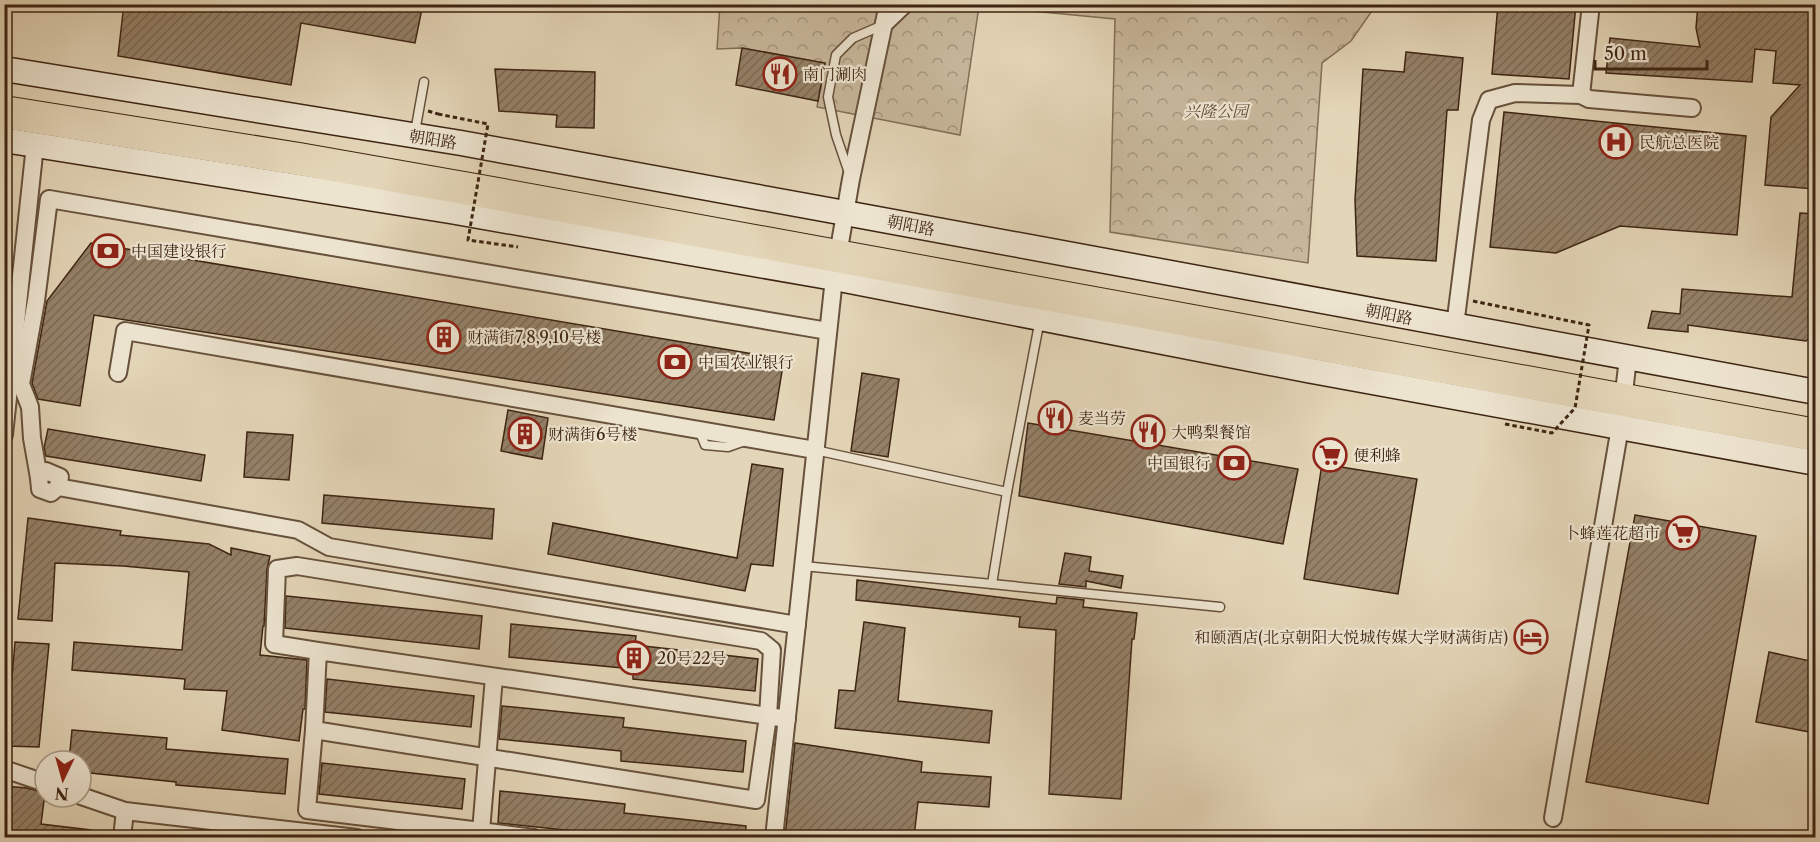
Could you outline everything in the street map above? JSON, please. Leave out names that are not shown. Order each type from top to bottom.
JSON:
[{"type":"highway","name":"朝阳路","points":[[4,96],[494,176],[839,246],[1624,391],[1815,435]]},
{"type":"highway","name":"朝阳路","points":[[4,112],[839,246]]},
{"type":"highway","name":"朝阳路","points":[[1624,391],[1815,415]]},
{"type":"street","points":[[877,4],[884,24]]},
{"type":"street","points":[[774,837],[839,246],[888,4]]},
{"type":"street","points":[[884,24],[905,4]]},
{"type":"street","points":[[1581,95],[1591,4]]},
{"type":"street","name":"朝阳路","points":[[4,69],[414,136],[839,246],[1040,318],[1306,370],[1624,391],[1815,392]]},
{"type":"street","points":[[1455,326],[1481,120],[1489,100],[1515,93],[1581,95],[1589,99],[1692,108]]},
{"type":"street","name":"朝阳路","points":[[4,140],[461,213],[839,246],[1455,326],[1815,463]]},
{"type":"street","points":[[4,435],[35,145]]},
{"type":"street","points":[[797,625],[328,547],[298,530],[58,487],[51,493],[40,489],[30,407],[21,384],[36,301],[49,199],[828,331]]},
{"type":"street","points":[[118,373],[125,332],[815,450]]},
{"type":"street","points":[[1553,818],[1624,391]]},
{"type":"street","points":[[314,730],[756,800],[768,716],[772,650],[761,641],[297,566],[277,569],[273,644],[318,651],[494,676],[768,716],[787,719]]},
{"type":"street","points":[[318,651],[308,810],[534,837]]},
{"type":"street","points":[[481,831],[494,676]]},
{"type":"street","points":[[4,769],[33,779]]},
{"type":"street","points":[[93,800],[125,811],[291,834],[357,837]]},
{"type":"street","points":[[122,837],[125,811]]},
{"type":"lane","points":[[851,179],[836,135],[828,97],[836,56],[853,38],[884,24]]},
{"type":"lane","points":[[414,136],[424,82]]},
{"type":"lane","points":[[992,584],[1040,318]]},
{"type":"lane","points":[[815,450],[1007,492]]},
{"type":"lane","points":[[803,566],[1220,607]]},
{"type":"path","points":[[438,114],[488,124],[468,240],[518,247]]},
{"type":"path","points":[[1458,297],[1590,325],[1575,408],[1552,433],[1505,424]]},
{"type":"green space","name":"兴隆公园","points":[[720,5],[1376,5],[1351,41],[1322,63],[1308,263],[1110,232],[1115,19],[979,6],[960,135],[817,107],[825,63],[742,48],[717,49]]},
{"type":"building","points":[[124,4],[423,4],[415,43],[301,23],[291,85],[118,56]]},
{"type":"building","points":[[1498,4],[1576,4],[1569,79],[1492,74]]},
{"type":"building","points":[[1698,4],[1815,4],[1815,189],[1765,185],[1771,117],[1800,85],[1773,83],[1776,51],[1755,49],[1752,82],[1606,73],[1610,38],[1700,47],[1696,28]]},
{"type":"building","name":"南门涮肉","points":[[742,48],[825,63],[818,101],[736,85]]},
{"type":"building","points":[[1406,52],[1463,58],[1458,110],[1447,110],[1436,261],[1357,256],[1355,200],[1363,69],[1404,72]]},
{"type":"building","points":[[495,69],[595,72],[594,128],[556,127],[557,115],[499,111]]},
{"type":"building","points":[[1504,112],[1746,136],[1737,235],[1620,226],[1556,253],[1490,247]]},
{"type":"building","points":[[1800,213],[1815,214],[1815,332],[1806,341],[1688,325],[1688,332],[1648,328],[1652,311],[1680,314],[1682,289],[1792,297]]},
{"type":"building","name":"财满街7,8,9,10号楼","points":[[91,243],[784,359],[774,420],[94,315],[80,406],[38,399],[32,383],[47,301]]},
{"type":"building","points":[[862,373],[899,379],[888,457],[851,451]]},
{"type":"building","name":"财满街6号楼","points":[[508,410],[548,418],[542,459],[501,451]]},
{"type":"building","points":[[1028,423],[1298,469],[1283,544],[1019,496]]},
{"type":"building","points":[[48,429],[205,455],[201,481],[46,456],[44,448]]},
{"type":"building","points":[[247,432],[293,435],[289,480],[244,477]]},
{"type":"building","points":[[752,464],[783,469],[773,566],[751,564],[745,591],[548,554],[553,523],[737,558]]},
{"type":"building","points":[[1322,464],[1417,479],[1398,594],[1304,579]]},
{"type":"building","points":[[324,495],[494,509],[492,539],[322,523]]},
{"type":"building","points":[[1635,515],[1756,536],[1708,804],[1586,782]]},
{"type":"building","points":[[28,518],[121,531],[120,535],[209,544],[231,555],[231,548],[270,556],[260,655],[307,660],[305,709],[303,709],[299,741],[222,730],[227,691],[184,689],[185,679],[72,670],[74,642],[182,650],[189,572],[55,563],[52,621],[18,619]]},
{"type":"building","points":[[1065,553],[1091,557],[1089,571],[1123,576],[1121,588],[1086,581],[1086,587],[1059,584]]},
{"type":"building","points":[[857,580],[1056,604],[1057,597],[1084,600],[1083,607],[1137,613],[1134,639],[1132,639],[1121,799],[1049,794],[1056,630],[1019,627],[1020,617],[856,600]]},
{"type":"building","points":[[286,596],[482,616],[479,649],[285,628]]},
{"type":"building","points":[[864,622],[905,628],[898,701],[992,711],[989,743],[835,728],[839,690],[855,691]]},
{"type":"building","name":"20号22号","points":[[511,624],[636,636],[635,645],[758,659],[755,691],[633,679],[633,669],[509,657]]},
{"type":"building","points":[[15,642],[49,644],[39,747],[6,746]]},
{"type":"building","points":[[1769,652],[1815,662],[1815,733],[1756,722]]},
{"type":"building","points":[[327,679],[474,696],[471,727],[325,712]]},
{"type":"building","points":[[502,706],[624,718],[623,727],[746,741],[743,772],[621,761],[621,751],[499,739]]},
{"type":"building","points":[[72,730],[167,738],[166,749],[288,759],[285,794],[176,785],[176,782],[93,773],[93,749],[70,749]]},
{"type":"building","points":[[795,743],[922,762],[921,772],[991,777],[989,807],[918,802],[914,837],[785,837]]},
{"type":"building","points":[[322,763],[465,779],[462,809],[319,794]]},
{"type":"building","points":[[4,786],[33,790],[33,809],[43,809],[41,824],[91,830],[90,837],[4,837]]},
{"type":"building","points":[[500,791],[625,804],[624,813],[746,826],[745,837],[621,837],[498,823]]},
{"type":"place","name":"南门涮肉","points":[[780,74]]},
{"type":"place","name":"民航总医院","points":[[1616,142]]},
{"type":"place","name":"中国建设银行","points":[[108,251]]},
{"type":"place","name":"财满街7,8,9,10号楼","points":[[444,337]]},
{"type":"place","name":"中国农业银行","points":[[675,362]]},
{"type":"place","name":"麦当劳","points":[[1055,418]]},
{"type":"place","name":"大鸭梨餐馆","points":[[1148,432]]},
{"type":"place","name":"财满街6号楼","points":[[525,434]]},
{"type":"place","name":"便利蜂","points":[[1330,455]]},
{"type":"place","name":"中国银行","points":[[1234,463]]},
{"type":"place","name":"卜蜂莲花超市","points":[[1683,533]]},
{"type":"place","name":"和颐酒店(北京朝阳大悦城传媒大学财满街店)","points":[[1531,637]]},
{"type":"place","name":"20号22号","points":[[634,658]]}]
